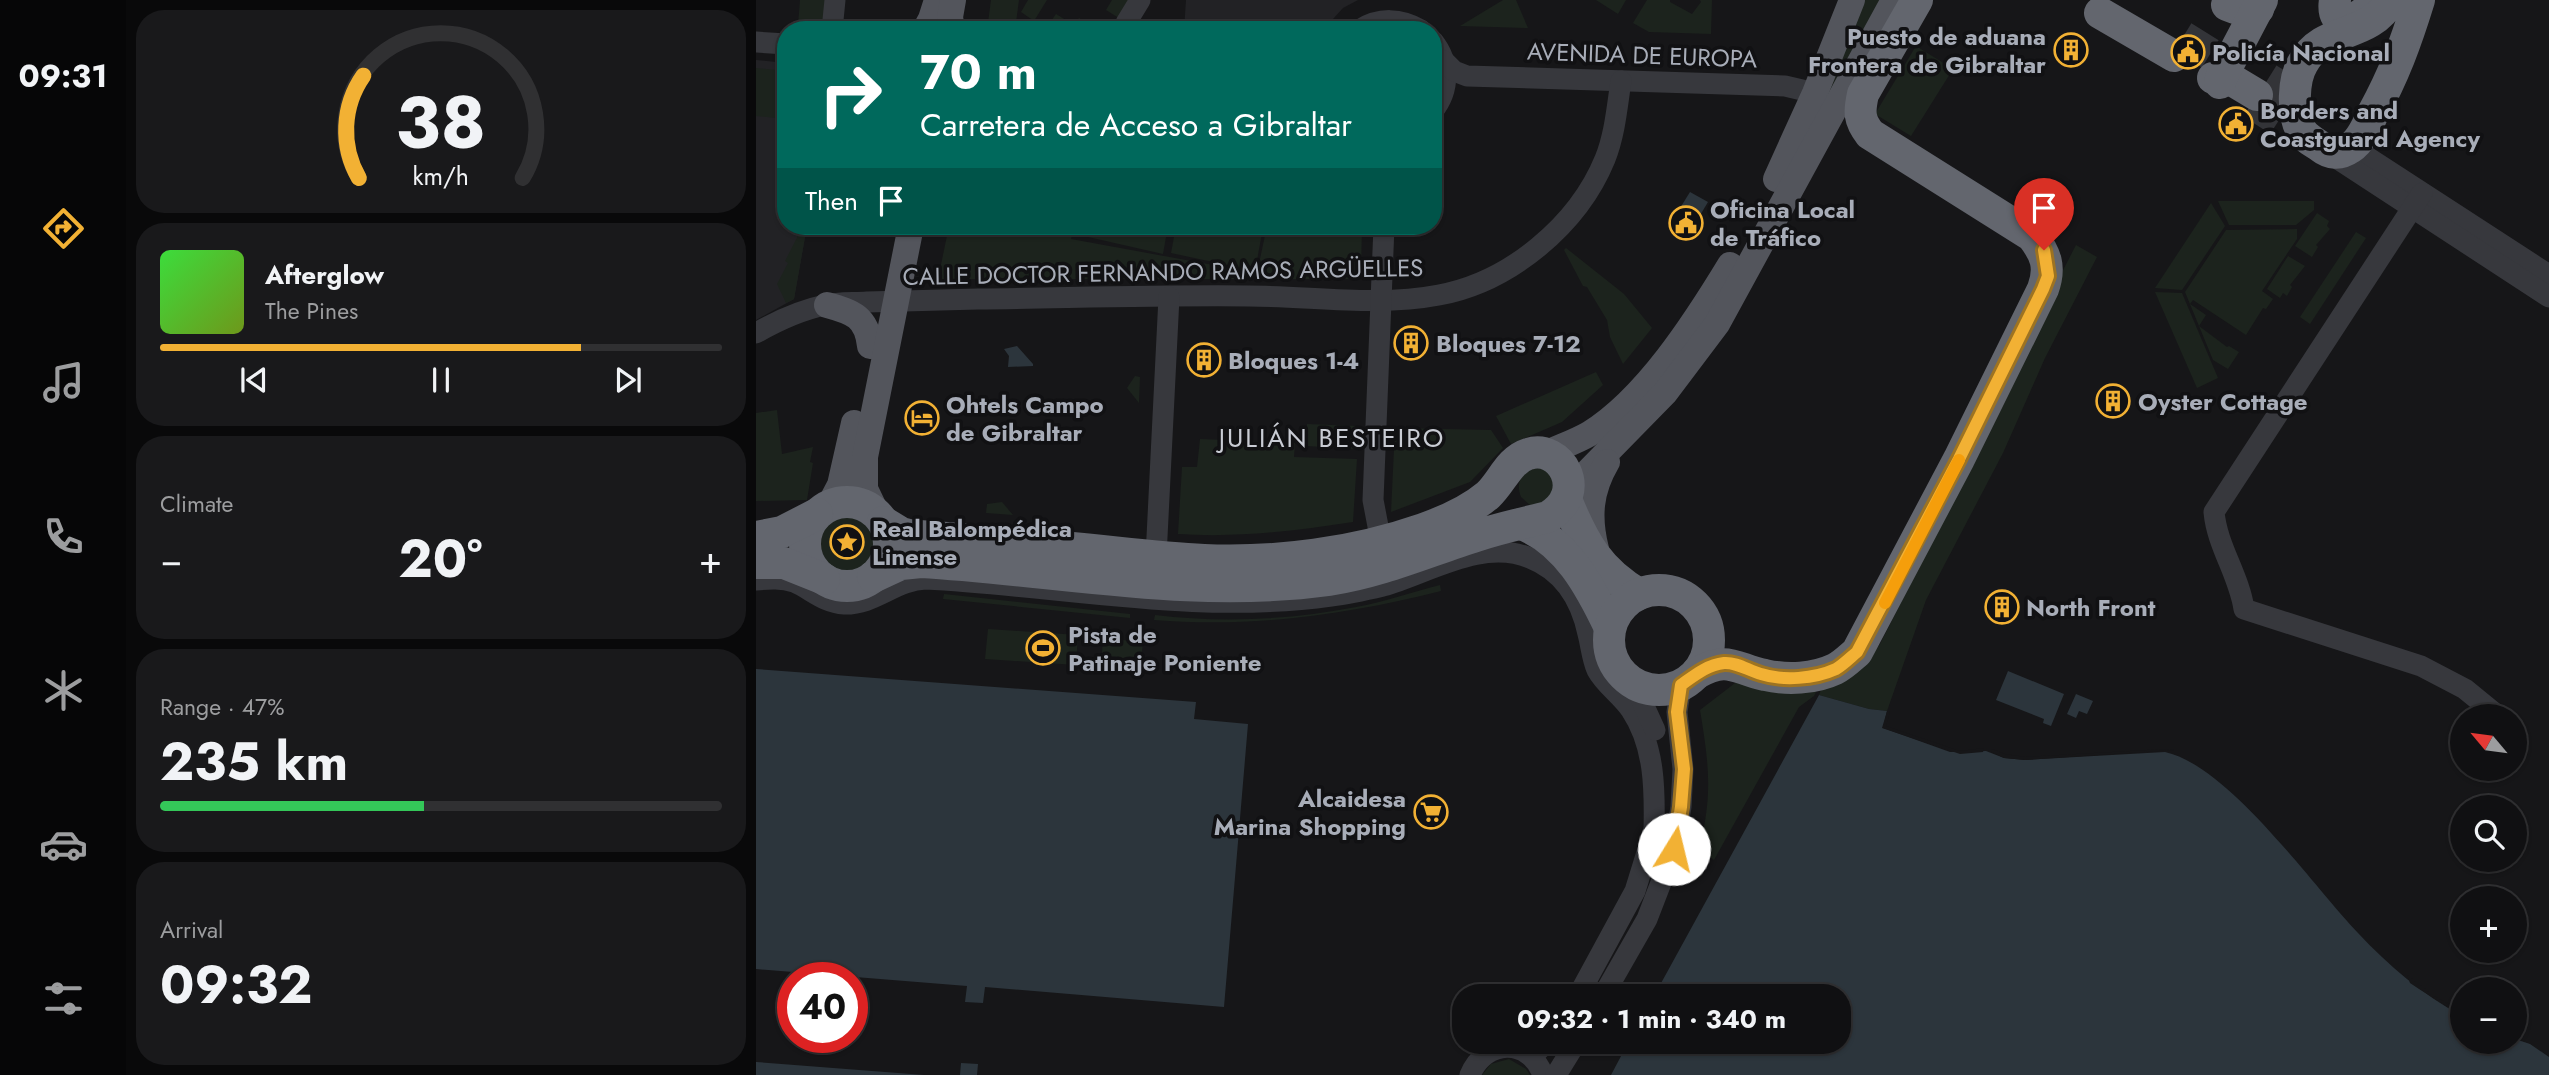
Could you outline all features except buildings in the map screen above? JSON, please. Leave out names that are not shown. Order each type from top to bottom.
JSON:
[{"type":"highway","points":[[1689,679],[1707,651],[1709,638],[1700,611],[1689,600],[1676,593],[1661,590],[1639,594],[1621,608],[1610,628],[1609,641],[1616,666],[1634,684],[1657,690],[1689,679],[1706,668],[1732,664],[1763,675],[1810,677],[1837,669],[1857,652],[1959,459],[2048,276],[2044,250],[2032,236],[1870,135],[1860,122],[1859,111],[1863,94],[1917,0]]},
{"type":"highway","points":[[2335,0],[2334,10],[2337,17],[2344,21],[2362,15],[2375,0]]},
{"type":"highway","points":[[2291,107],[2310,52],[2321,42],[2379,17],[2390,0]]},
{"type":"highway","points":[[2249,5],[2224,68],[2291,107],[2368,124],[2399,63],[2419,0]]},
{"type":"highway","points":[[2095,4],[2178,47]]},
{"type":"highway","points":[[756,537],[782,532],[823,510],[850,502],[860,503],[901,533],[909,535],[1156,557],[1207,560],[1283,558],[1381,542],[1425,528],[1469,509],[1489,493],[1514,463],[1530,453],[1545,454],[1557,460],[1564,469],[1568,477],[1568,496],[1588,547],[1612,576],[1639,594]]},
{"type":"highway","points":[[756,563],[785,563],[845,586],[864,582],[901,564],[921,562],[1183,587],[1285,585],[1331,579],[1402,563],[1475,536],[1548,517],[1559,511],[1568,496]]},
{"type":"highway","points":[[823,510],[807,530],[805,549],[811,567],[825,580]]},
{"type":"highway","points":[[873,577],[886,561],[889,551],[887,531],[880,518]]},
{"type":"highway","points":[[1521,524],[1550,538],[1558,546],[1590,590],[1610,628]]},
{"type":"main road","points":[[930,21],[937,0]]},
{"type":"main road","points":[[950,21],[953,0]]},
{"type":"main road","points":[[1545,454],[1591,433],[1616,412],[1658,368],[1711,296],[1749,231],[1791,149],[1852,0]]},
{"type":"main road","points":[[1568,496],[1665,393],[1717,324],[1894,0]]},
{"type":"main road","points":[[880,518],[865,489],[864,467],[887,301],[892,235]]},
{"type":"main road","points":[[823,510],[843,475],[870,346],[908,235]]},
{"type":"main road","points":[[827,305],[852,313],[861,320],[869,332],[870,346]]},
{"type":"main road","points":[[1601,564],[1591,527],[1591,500],[1605,466],[1628,431]]},
{"type":"street","points":[[833,21],[835,0]]},
{"type":"street","points":[[1127,21],[1140,0]]},
{"type":"street","points":[[1377,21],[1393,10]]},
{"type":"street","points":[[756,42],[777,43]]},
{"type":"street","points":[[1442,57],[1454,71],[1467,76]]},
{"type":"street","points":[[1444,61],[1444,91]]},
{"type":"street","points":[[1442,95],[1456,80],[1467,76]]},
{"type":"street","name":"AVENIDA DE EUROPA","points":[[1467,76],[1785,86],[1815,93]]},
{"type":"street","name":"CALLE DOCTOR FERNANDO RAMOS ARGÜELLES","points":[[756,333],[790,317],[827,305],[887,301],[1169,296],[1381,300],[1438,296],[1473,285],[1512,266],[1553,236],[1591,186],[1605,159],[1614,129],[1621,81]]},
{"type":"street","points":[[2291,107],[2549,297]]},
{"type":"street","points":[[2417,200],[2549,275]]},
{"type":"street","points":[[2417,200],[2214,512],[2215,526],[2236,576],[2244,609],[2421,667],[2465,688],[2484,704]]},
{"type":"street","points":[[1381,542],[1373,500],[1384,235]]},
{"type":"street","points":[[1156,557],[1169,296]]},
{"type":"street","points":[[756,580],[785,580],[825,600],[847,604],[870,601],[906,581],[926,579],[1228,604],[1334,596],[1383,586],[1483,552],[1503,552],[1529,557],[1553,571],[1572,590],[1586,624],[1596,668],[1642,728],[1652,768],[1655,796],[1654,832]]},
{"type":"street","points":[[1610,984],[1647,919],[1674,849],[1684,769],[1677,712],[1689,679]]},
{"type":"street","points":[[1585,984],[1635,891],[1654,832],[1664,769],[1660,744],[1652,721],[1634,684]]},
{"type":"street","points":[[1470,1075],[1480,1058],[1500,1048],[1522,1050],[1532,1056],[1543,1075]]},
{"type":"street","points":[[1556,1075],[1569,1054]]},
{"type":"shaded area","points":[[800,0],[834,0],[832,21],[798,21]]},
{"type":"shaded area","points":[[991,0],[1019,0],[1016,21],[988,21]]},
{"type":"shaded area","points":[[1028,0],[1047,0],[1034,21],[1021,12]]},
{"type":"shaded area","points":[[1112,0],[1134,0],[1122,20],[1106,10]]},
{"type":"shaded area","points":[[1186,0],[1358,0],[1343,8],[1331,21],[1185,21]]},
{"type":"shaded area","points":[[1503,0],[1516,0],[1528,28],[1460,26]]},
{"type":"shaded area","points":[[1596,0],[1626,0],[1618,14]]},
{"type":"shaded area","points":[[1647,0],[1670,0],[1692,14],[1700,0],[1712,0],[1711,34],[1649,32],[1633,23]]},
{"type":"shaded area","points":[[1860,0],[1886,0],[1757,231]]},
{"type":"shaded area","points":[[1056,14],[1067,21],[1051,21]]},
{"type":"shaded area","points":[[1916,46],[1953,69],[1911,136],[1875,114]]},
{"type":"shaded area","points":[[756,60],[777,62],[777,235],[805,235],[794,299],[756,320]]},
{"type":"shaded area","points":[[756,68],[777,70],[777,118],[756,116]]},
{"type":"shaded area","points":[[1690,192],[1708,202],[1690,232],[1672,221]]},
{"type":"shaded area","points":[[2218,201],[2314,201],[2314,210],[2296,225],[2229,225]]},
{"type":"shaded area","points":[[2211,203],[2225,226],[2182,290],[2155,288]]},
{"type":"shaded area","points":[[2317,213],[2329,221],[2327,226],[2330,229],[2316,245],[2318,247],[2312,257],[2295,246]]},
{"type":"shaded area","points":[[2297,229],[2297,239],[2262,291],[2273,299],[2266,309],[2263,308],[2246,335],[2193,300],[2190,304],[2206,315],[2199,326],[2185,292],[2226,230]]},
{"type":"shaded area","points":[[2356,232],[2366,238],[2310,324],[2300,317]]},
{"type":"shaded area","points":[[798,235],[805,235],[794,299],[786,303],[777,284],[788,263],[785,261]]},
{"type":"shaded area","points":[[947,235],[1072,235],[1071,239],[1257,273],[1265,235],[1362,235],[1361,272],[1354,279],[938,279]]},
{"type":"shaded area","points":[[1079,235],[1166,235],[1163,254]]},
{"type":"shaded area","points":[[1174,235],[1262,235],[1255,271],[1171,253]]},
{"type":"shaded area","points":[[2076,245],[2097,257],[2045,358],[2003,453],[1926,600],[1887,711],[1869,709],[1819,695],[1823,687],[1837,674],[1880,644],[2054,301],[2058,280]]},
{"type":"shaded area","points":[[1566,248],[1624,294],[1652,328],[1623,364],[1610,337],[1607,320],[1587,287],[1583,286],[1564,250]]},
{"type":"shaded area","points":[[2288,256],[2305,266],[2290,285],[2292,287],[2287,296],[2283,293],[2280,298],[2267,289]]},
{"type":"shaded area","points":[[2155,292],[2182,293],[2218,378],[2197,388]]},
{"type":"shaded area","points":[[2199,326],[2227,347],[2239,352],[2228,369],[2213,360]]},
{"type":"shaded area","points":[[1017,346],[1033,366],[1008,367],[1009,356],[1004,349]]},
{"type":"shaded area","points":[[1596,372],[1603,385],[1562,422],[1511,444],[1496,416]]},
{"type":"shaded area","points":[[1135,376],[1140,377],[1139,403],[1127,388]]},
{"type":"shaded area","points":[[777,410],[782,454],[813,447],[807,500],[756,501],[756,413]]},
{"type":"shaded area","points":[[1307,424],[1357,426],[1356,449],[1306,446]]},
{"type":"shaded area","points":[[1395,428],[1491,430],[1503,448],[1470,482],[1391,512]]},
{"type":"shaded area","points":[[1200,439],[1295,443],[1294,457],[1357,459],[1353,522],[1266,533],[1178,534],[1182,467],[1197,467]]},
{"type":"shaded area","points":[[1542,467],[1556,478],[1551,502],[1531,506],[1521,497],[1520,480],[1531,470]]},
{"type":"shaded area","points":[[1002,502],[1013,515],[986,513],[987,504]]},
{"type":"shaded area","points":[[841,513],[853,513],[869,521],[875,531],[875,555],[869,565],[853,573],[841,573],[825,565],[817,549],[817,537],[825,521]]},
{"type":"shaded area","points":[[1440,585],[1441,591],[1370,607],[1299,618],[1227,622],[1154,620],[1155,615],[1256,619],[1306,615],[1366,605]]},
{"type":"shaded area","points":[[944,594],[1130,614],[1130,618],[943,599]]},
{"type":"shaded area","name":"Pista de Patinaje Poniente","points":[[988,629],[1078,635],[1076,665],[985,659]]},
{"type":"shaded area","points":[[1103,638],[1143,642],[1140,671],[1101,667]]},
{"type":"shaded area","points":[[756,669],[1196,702],[1194,719],[1248,724],[1224,1007],[985,987],[983,1003],[965,1002],[967,986],[868,978],[868,962],[777,962],[777,971],[756,969]]},
{"type":"shaded area","points":[[2008,671],[2064,694],[2051,726],[2043,723],[2044,719],[1996,700]]},
{"type":"shaded area","points":[[1739,680],[1782,693],[1817,690],[1814,696],[1799,707],[1714,860],[1699,850],[1708,796],[1706,747],[1700,710]]},
{"type":"shaded area","points":[[2076,694],[2093,701],[2087,714],[2079,711],[2076,718],[2067,714]]},
{"type":"shaded area","points":[[1819,695],[1869,709],[1887,711],[1883,728],[1950,752],[1986,751],[2004,758],[2025,760],[2165,752],[2190,762],[2216,779],[2242,803],[2382,957],[2420,989],[2450,1009],[2450,1054],[2527,1054],[2527,1043],[2549,1057],[2549,1075],[1611,1075],[1622,1054],[1851,1054],[1851,984],[1661,984]]},
{"type":"shaded area","points":[[1509,1059],[1526,1069],[1530,1075],[1482,1075],[1491,1064]]},
{"type":"shaded area","points":[[756,1062],[924,1075],[756,1075]]},
{"type":"shaded area","points":[[961,1063],[978,1064],[977,1075],[960,1075]]},
{"type":"pier","points":[[1887,711],[1890,712],[1886,726],[1960,751],[1984,748],[1983,752],[1960,754],[1882,728]]},
{"type":"pier","points":[[1992,749],[2025,757],[2174,750],[2025,760],[2004,758],[1991,752]]},
{"type":"pier","points":[[2407,975],[2450,1005],[2450,1008],[2410,983]]},
{"type":"tunnel","points":[[2183,37],[2222,61]]},
{"type":"tunnel","points":[[2268,79],[2289,92]]},
{"type":"tunnel","points":[[2252,103],[2280,121]]},
{"type":"slow traffic","points":[[1885,603],[1959,460]]},
{"type":"place","name":"Puesto de aduana Frontera de Gibraltar","points":[[2071,50]]},
{"type":"place","name":"Policía Nacional","points":[[2188,52]]},
{"type":"place","name":"Borders and Coastguard Agency","points":[[2236,124]]},
{"type":"place","name":"Oficina Local de Tráfico","points":[[1686,223]]},
{"type":"place","name":"Bloques 7-12","points":[[1411,343]]},
{"type":"place","name":"Bloques 1-4","points":[[1204,360]]},
{"type":"place","name":"Oyster Cottage","points":[[2113,401]]},
{"type":"place","name":"Ohtels Campo de Gibraltar","points":[[922,418]]},
{"type":"place","name":"Real Balompédica Linense","points":[[847,542]]},
{"type":"place","name":"North Front","points":[[2002,607]]},
{"type":"place","name":"Pista de Patinaje Poniente","points":[[1043,648]]},
{"type":"place","name":"Alcaidesa Marina Shopping","points":[[1431,812]]},
{"type":"district","name":"JULIÁN BESTEIRO","points":[[1332,438]]},
{"type":"route","points":[[1674,849],[1684,769],[1677,712],[1681,685],[1706,668],[1724,663],[1763,675],[1810,677],[1837,669],[1857,652],[1959,459],[2043,289],[2048,276],[2044,250]]}]
